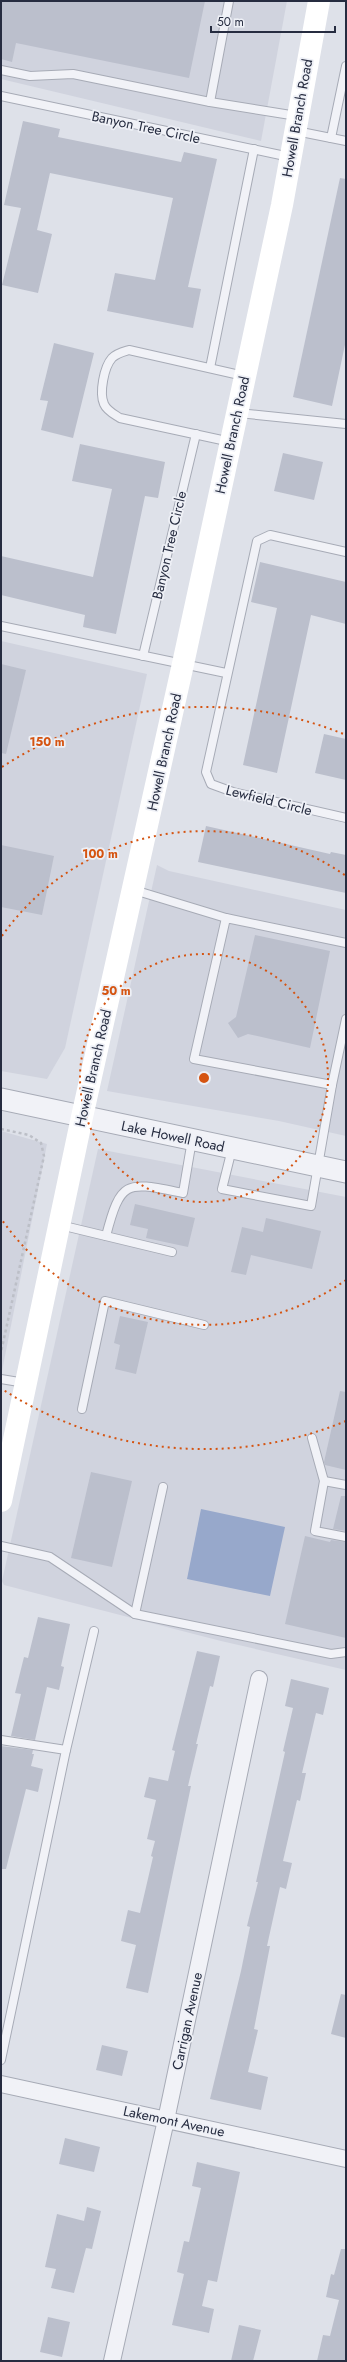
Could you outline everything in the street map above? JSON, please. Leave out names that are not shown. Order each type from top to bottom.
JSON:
[{"type":"main road","name":"Howell Branch Road","points":[[1,1501],[82,1117],[183,664],[245,376],[290,157],[319,1]]},
{"type":"street","name":"Lake Howell Road","points":[[1,1099],[346,1172]]},
{"type":"street","name":"Carrigan Avenue","points":[[112,2361],[166,2120],[259,1680]]},
{"type":"street","name":"Lakemont Avenue","points":[[1,2084],[346,2159]]},
{"type":"lane","points":[[210,102],[229,1]]},
{"type":"lane","points":[[331,138],[346,66]]},
{"type":"lane","points":[[1,70],[30,76],[73,74],[210,102],[296,124],[331,138],[346,140]]},
{"type":"lane","name":"Banyon Tree Circle","points":[[1,96],[290,157]]},
{"type":"lane","points":[[210,368],[254,149]]},
{"type":"lane","points":[[231,442],[120,418],[108,410],[103,403],[102,392],[106,372],[111,359],[120,352],[129,350],[245,376]]},
{"type":"lane","points":[[237,413],[346,424]]},
{"type":"lane","name":"Banyon Tree Circle","points":[[143,656],[196,434]]},
{"type":"lane","name":"Lewfield Circle","points":[[346,552],[270,535],[256,541],[226,673],[206,772],[211,784],[232,792],[346,818]]},
{"type":"lane","points":[[1,626],[226,673]]},
{"type":"lane","points":[[133,890],[226,918],[346,943]]},
{"type":"lane","points":[[226,918],[194,1059],[332,1085]]},
{"type":"lane","points":[[232,1149],[222,1189],[311,1206],[319,1167],[332,1085],[346,1019]]},
{"type":"lane","points":[[106,1236],[113,1208],[121,1192],[131,1186],[145,1186],[183,1193],[192,1140]]},
{"type":"lane","points":[[59,1224],[172,1252]]},
{"type":"lane","points":[[82,1409],[105,1302],[204,1325]]},
{"type":"lane","points":[[1,1379],[26,1383]]},
{"type":"lane","points":[[312,1438],[324,1481],[315,1531],[346,1537]]},
{"type":"lane","points":[[324,1481],[346,1485]]},
{"type":"lane","points":[[135,1614],[163,1487]]},
{"type":"lane","points":[[1,1546],[50,1557],[135,1614],[331,1654],[346,1652]]},
{"type":"lane","points":[[1,2060],[66,1750],[94,1631]]},
{"type":"lane","points":[[1,1740],[66,1750]]},
{"type":"path","points":[[1,1129],[29,1135],[41,1143],[44,1156],[1,1352]]},
{"type":"shaded area","points":[[1,1],[287,1],[261,141],[1,79]]},
{"type":"shaded area","points":[[1,641],[147,674],[65,1048],[47,1079],[1,1071]]},
{"type":"shaded area","points":[[157,865],[169,871],[346,910],[346,1136],[279,1121],[107,1091]]},
{"type":"shaded area","points":[[1,1131],[47,1144],[1,1376]]},
{"type":"shaded area","points":[[98,1149],[346,1197],[346,1670],[221,1641],[4,1585],[2,1581]]},
{"type":"water","points":[[201,1509],[285,1527],[270,1596],[187,1579]]},
{"type":"building","points":[[1,1],[205,1],[189,78],[16,43],[12,62],[1,59]]},
{"type":"building","points":[[23,121],[60,129],[58,137],[181,162],[184,152],[217,159],[188,287],[201,289],[193,328],[107,311],[115,273],[155,280],[173,198],[50,173],[37,230],[52,234],[38,293],[2,285],[21,208],[4,205]]},
{"type":"building","points":[[340,178],[346,179],[346,340],[332,406],[293,397]]},
{"type":"building","points":[[54,343],[94,353],[73,438],[41,430],[48,401],[40,400]]},
{"type":"building","points":[[80,444],[165,462],[158,498],[145,496],[116,634],[83,627],[85,615],[1,595],[1,556],[93,577],[112,489],[72,481]]},
{"type":"building","points":[[283,453],[323,462],[314,500],[274,491]]},
{"type":"building","points":[[260,562],[346,582],[346,624],[311,615],[277,773],[243,765],[277,608],[251,602]]},
{"type":"building","points":[[1,664],[26,670],[6,754],[1,753]]},
{"type":"building","points":[[324,734],[346,739],[346,780],[315,773]]},
{"type":"building","points":[[206,826],[330,854],[331,852],[346,855],[346,893],[198,862]]},
{"type":"building","points":[[1,845],[54,856],[42,915],[1,907]]},
{"type":"building","points":[[255,935],[330,951],[310,1048],[248,1034],[238,1038],[228,1023],[236,1017]]},
{"type":"building","points":[[135,1204],[195,1218],[188,1247],[146,1238],[148,1229],[130,1225]]},
{"type":"building","points":[[266,1218],[321,1231],[312,1269],[251,1255],[246,1275],[231,1272],[242,1227],[263,1232]]},
{"type":"building","points":[[120,1316],[148,1322],[136,1374],[115,1369],[120,1345],[114,1343]]},
{"type":"building","points":[[340,1391],[346,1392],[346,1470],[325,1465],[324,1462]]},
{"type":"building","points":[[91,1472],[132,1481],[112,1567],[71,1558]]},
{"type":"building","points":[[341,1496],[346,1496],[346,1531],[333,1529]]},
{"type":"building","points":[[305,1536],[330,1542],[331,1540],[346,1542],[346,1638],[285,1624]]},
{"type":"building","points":[[38,1617],[70,1624],[61,1666],[64,1667],[59,1690],[47,1687],[35,1740],[11,1736],[21,1694],[15,1693],[24,1657],[28,1658]]},
{"type":"building","points":[[197,1651],[220,1656],[213,1687],[210,1686],[196,1744],[198,1744],[188,1786],[191,1786],[148,1993],[126,1988],[136,1945],[121,1941],[128,1910],[140,1913],[153,1857],[151,1856],[155,1841],[147,1839],[156,1800],[144,1797],[149,1777],[168,1781],[175,1751],[172,1750]]},
{"type":"building","points":[[291,1679],[329,1688],[323,1715],[316,1713],[302,1773],[306,1773],[300,1801],[297,1800],[283,1861],[292,1863],[286,1889],[280,1887],[267,1946],[270,1946],[254,2029],[258,2030],[248,2072],[268,2077],[261,2110],[210,2099],[241,1971],[250,1927],[247,1926],[258,1882],[256,1882],[285,1752],[283,1751],[293,1708],[285,1706]]},
{"type":"building","points":[[1,1746],[33,1750],[32,1754],[34,1754],[31,1766],[43,1769],[38,1792],[26,1789],[6,1869],[1,1869]]},
{"type":"building","points":[[341,1994],[346,1995],[346,2038],[331,2034]]},
{"type":"building","points":[[102,2045],[128,2051],[122,2076],[96,2070]]},
{"type":"building","points":[[65,2138],[100,2147],[94,2172],[59,2164]]},
{"type":"building","points":[[197,2162],[240,2172],[217,2282],[208,2280],[202,2306],[214,2309],[209,2333],[172,2325],[184,2274],[177,2272],[184,2241],[189,2242],[201,2188],[192,2186]]},
{"type":"building","points":[[87,2207],[101,2211],[92,2249],[86,2248],[74,2293],[51,2288],[56,2269],[45,2267],[57,2214],[84,2221]]},
{"type":"building","points":[[341,2249],[346,2249],[346,2361],[317,2361],[323,2335],[330,2336],[339,2300],[326,2297],[331,2274],[334,2275]]},
{"type":"building","points":[[48,2317],[70,2322],[62,2357],[40,2352]]},
{"type":"building","points":[[239,2325],[261,2330],[253,2361],[231,2361]]}]
